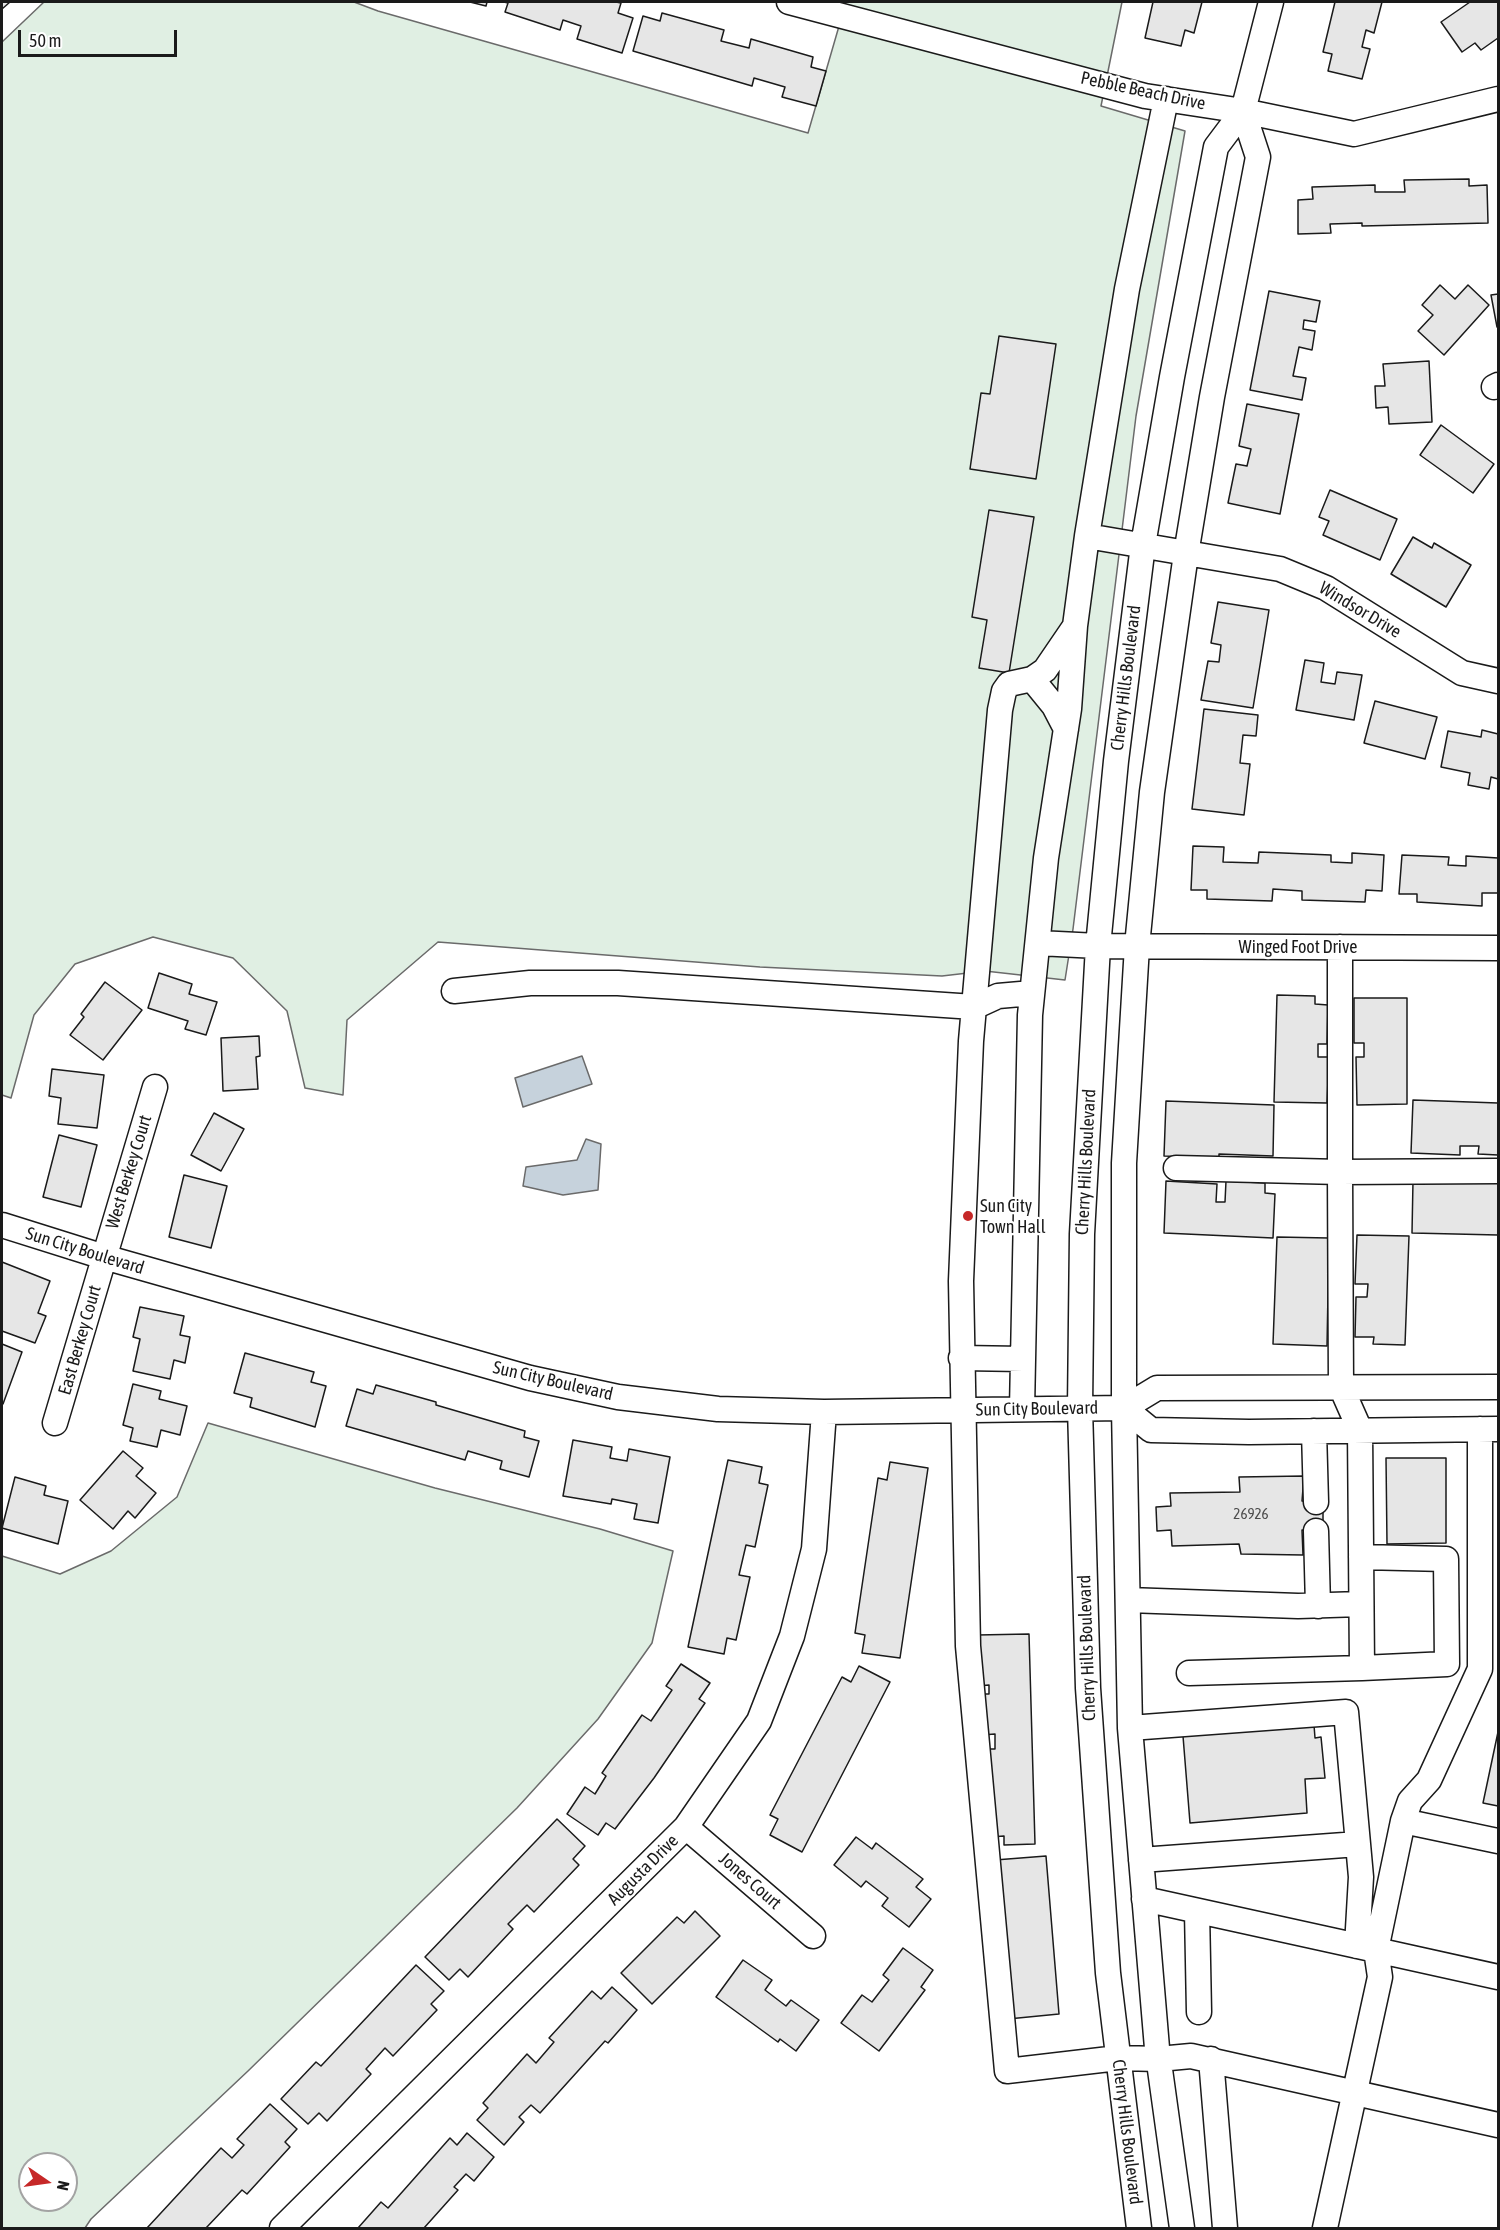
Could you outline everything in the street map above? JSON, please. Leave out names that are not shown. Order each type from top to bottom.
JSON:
[{"type":"street","name":"Pebble Beach Drive","points":[[789,2],[1145,96],[1243,111],[1354,134],[1498,99]]},
{"type":"street","name":"Cherry Hills Boulevard","points":[[1139,2229],[1108,1973],[1088,1688],[1080,1408],[1082,1234],[1098,946],[1116,761],[1143,545],[1172,377],[1216,147],[1243,111],[1270,2]]},
{"type":"street","points":[[1022,1409],[1030,1014],[1046,858],[1066,729],[1075,626],[1087,536],[1127,289],[1166,99]]},
{"type":"street","points":[[1182,2229],[1159,2059],[1130,1728],[1124,1408],[1124,1163],[1137,946],[1152,792],[1186,554],[1212,397],[1258,157],[1243,111]]},
{"type":"street","name":"Windsor Drive","points":[[1087,536],[1280,569],[1326,588],[1462,673],[1498,681]]},
{"type":"street","points":[[1075,626],[1045,670],[1032,679],[1009,684],[1004,691],[1000,710],[974,1007],[961,1281],[968,1646],[1007,2071],[1118,2058],[1159,2059],[1191,2056],[1498,2125]]},
{"type":"street","points":[[1032,679],[1054,706],[1066,729]]},
{"type":"street","name":"Winged Foot Drive","points":[[1038,943],[1098,946],[1498,948]]},
{"type":"street","points":[[1340,947],[1341,1387],[1360,1430],[1362,1668]]},
{"type":"street","points":[[454,991],[530,983],[618,983],[974,1007],[998,996],[1032,993]]},
{"type":"street","name":"West Berkey Court","points":[[104,1257],[155,1087]]},
{"type":"street","points":[[1176,1168],[1340,1172],[1498,1171]]},
{"type":"street","name":"Sun City Boulevard","points":[[2,1225],[104,1257],[530,1378],[618,1397],[718,1409],[824,1412],[1124,1408],[1157,1388],[1498,1387]]},
{"type":"street","name":"East Berkey Court","points":[[55,1423],[104,1257]]},
{"type":"street","points":[[962,1358],[1023,1359]]},
{"type":"street","name":"Sun City Boulevard","points":[[1124,1408],[1151,1430],[1489,1429]]},
{"type":"street","name":"Augusta Drive","points":[[282,2229],[686,1827],[759,1721],[792,1636],[814,1549],[824,1412]]},
{"type":"street","points":[[1366,1948],[1410,1801],[1429,1780],[1480,1669],[1489,1615],[1489,1429]]},
{"type":"street","points":[[1314,1431],[1316,1502]]},
{"type":"street","points":[[1316,1531],[1317,1606]]},
{"type":"street","points":[[1189,1673],[1447,1664],[1446,1559],[1361,1557]]},
{"type":"street","points":[[1128,1600],[1317,1606],[1361,1604]]},
{"type":"street","points":[[1130,1728],[1346,1712],[1366,1948],[1380,1977],[1325,2229]]},
{"type":"street","points":[[1403,1821],[1498,1841]]},
{"type":"street","name":"Jones Court","points":[[686,1827],[813,1936]]},
{"type":"street","points":[[1141,1860],[1358,1844]]},
{"type":"street","points":[[1144,1899],[1498,1977]]},
{"type":"street","points":[[1197,1911],[1199,2012]]},
{"type":"street","points":[[1210,2059],[1225,2229]]},
{"type":"green space","points":[[44,2],[354,2],[378,11],[808,133],[846,2],[1122,2],[1101,106],[1185,131],[1136,416],[1065,980],[985,971],[942,976],[760,967],[438,942],[347,1020],[343,1095],[305,1088],[287,1011],[233,958],[153,937],[75,964],[34,1015],[11,1098],[2,1095],[2,42]]},
{"type":"green space","points":[[208,1423],[435,1488],[600,1529],[673,1551],[652,1643],[598,1719],[517,1808],[248,2071],[91,2219],[85,2228],[2,2228],[2,1556],[60,1574],[111,1551],[177,1497]]},
{"type":"shaded area","points":[[582,1056],[592,1084],[523,1107],[515,1078]]},
{"type":"shaded area","points":[[586,1139],[601,1144],[598,1190],[563,1195],[523,1186],[526,1167],[577,1160]]},
{"type":"building","points":[[2,2],[10,2],[2,9]]},
{"type":"building","points":[[470,2],[487,2],[486,6]]},
{"type":"building","points":[[504,2],[616,2],[621,3],[618,13],[633,18],[622,53],[577,39],[581,26],[563,20],[560,30],[505,12],[508,3]]},
{"type":"building","points":[[1153,2],[1202,2],[1194,33],[1185,30],[1181,46],[1145,38]]},
{"type":"building","points":[[1335,2],[1382,2],[1374,33],[1366,30],[1362,47],[1370,49],[1362,79],[1328,71],[1332,54],[1323,52]]},
{"type":"building","points":[[1470,2],[1498,2],[1498,38],[1481,50],[1475,43],[1462,52],[1441,22]]},
{"type":"building","points":[[662,13],[724,30],[721,41],[749,48],[751,39],[813,57],[811,67],[826,71],[816,106],[782,97],[785,87],[754,78],[752,86],[633,51],[643,16],[660,21]]},
{"type":"building","points":[[1469,179],[1469,186],[1487,185],[1488,223],[1362,226],[1362,223],[1330,224],[1331,233],[1298,234],[1298,200],[1313,199],[1312,187],[1375,185],[1375,192],[1405,192],[1404,180]]},
{"type":"building","points":[[1440,285],[1455,299],[1468,285],[1489,305],[1444,355],[1418,331],[1433,315],[1422,305]]},
{"type":"building","points":[[1269,291],[1320,301],[1316,322],[1304,320],[1303,329],[1315,331],[1312,350],[1299,347],[1293,376],[1306,378],[1302,400],[1250,390]]},
{"type":"building","points":[[1498,294],[1498,326],[1497,327],[1491,295]]},
{"type":"building","points":[[999,336],[1056,344],[1036,479],[970,469],[981,393],[990,394]]},
{"type":"building","points":[[1429,361],[1432,422],[1389,424],[1388,407],[1376,408],[1375,386],[1385,386],[1383,364]]},
{"type":"building","points":[[1247,404],[1299,414],[1280,514],[1228,503],[1236,464],[1247,466],[1251,449],[1239,446]]},
{"type":"building","points":[[1441,425],[1494,464],[1473,493],[1420,455]]},
{"type":"building","points":[[1330,490],[1397,519],[1380,560],[1323,535],[1329,521],[1319,517]]},
{"type":"building","points":[[989,510],[1034,517],[1009,673],[979,668],[987,620],[972,617]]},
{"type":"building","points":[[1413,537],[1432,548],[1434,543],[1471,565],[1446,607],[1391,574]]},
{"type":"building","points":[[1218,602],[1269,610],[1253,708],[1201,700],[1208,661],[1219,662],[1221,645],[1211,643]]},
{"type":"building","points":[[1305,660],[1324,663],[1321,682],[1335,684],[1337,672],[1362,675],[1354,720],[1296,710]]},
{"type":"building","points":[[1375,701],[1437,717],[1425,759],[1364,743]]},
{"type":"building","points":[[1204,709],[1258,715],[1256,736],[1243,735],[1240,763],[1250,764],[1244,815],[1192,809]]},
{"type":"building","points":[[1482,730],[1498,734],[1498,779],[1491,777],[1489,789],[1468,785],[1470,773],[1441,767],[1448,731],[1481,737]]},
{"type":"building","points":[[1193,846],[1224,847],[1223,862],[1258,863],[1259,852],[1331,855],[1331,862],[1352,863],[1352,853],[1384,855],[1382,891],[1366,890],[1365,902],[1302,900],[1302,891],[1273,889],[1272,901],[1207,899],[1207,890],[1191,890]]},
{"type":"building","points":[[1402,855],[1449,857],[1448,865],[1466,866],[1466,856],[1498,858],[1498,893],[1482,893],[1482,906],[1417,902],[1417,894],[1399,894]]},
{"type":"building","points":[[159,973],[192,984],[189,994],[217,1002],[206,1035],[185,1029],[188,1021],[148,1008]]},
{"type":"building","points":[[105,982],[142,1010],[103,1060],[70,1035],[84,1017],[81,1014]]},
{"type":"building","points":[[1277,995],[1315,996],[1315,1004],[1328,1005],[1327,1044],[1318,1044],[1318,1057],[1329,1057],[1327,1103],[1274,1102]]},
{"type":"building","points":[[1354,998],[1407,998],[1407,1104],[1357,1105],[1356,1057],[1364,1057],[1364,1043],[1354,1043]]},
{"type":"building","points":[[259,1036],[260,1056],[256,1057],[258,1089],[223,1091],[221,1038]]},
{"type":"building","points":[[52,1069],[104,1075],[97,1128],[58,1124],[61,1098],[49,1096]]},
{"type":"building","points":[[1413,1100],[1498,1103],[1498,1155],[1478,1154],[1479,1146],[1460,1146],[1460,1155],[1411,1153]]},
{"type":"building","points":[[1166,1101],[1274,1105],[1273,1156],[1219,1154],[1219,1158],[1164,1156]]},
{"type":"building","points":[[214,1113],[244,1129],[221,1171],[191,1155]]},
{"type":"building","points":[[59,1135],[97,1145],[81,1207],[43,1197]]},
{"type":"building","points":[[184,1175],[227,1186],[211,1248],[169,1237]]},
{"type":"building","points":[[1166,1181],[1217,1184],[1216,1202],[1225,1202],[1226,1181],[1265,1183],[1265,1193],[1275,1194],[1273,1238],[1164,1233]]},
{"type":"building","points":[[1413,1181],[1498,1181],[1498,1235],[1412,1233]]},
{"type":"building","points":[[1357,1235],[1409,1236],[1405,1345],[1373,1344],[1374,1337],[1355,1337],[1356,1297],[1367,1297],[1368,1284],[1355,1284]]},
{"type":"building","points":[[1277,1237],[1329,1238],[1327,1346],[1273,1344]]},
{"type":"building","points":[[2,1262],[50,1281],[38,1313],[46,1316],[35,1343],[2,1331]]},
{"type":"building","points":[[140,1307],[184,1316],[180,1335],[190,1337],[185,1363],[174,1360],[170,1379],[133,1371],[140,1339],[133,1337]]},
{"type":"building","points":[[2,1344],[22,1352],[3,1404],[2,1404]]},
{"type":"building","points":[[245,1353],[314,1372],[311,1382],[326,1386],[315,1427],[250,1407],[252,1398],[234,1393]]},
{"type":"building","points":[[133,1384],[161,1391],[159,1399],[187,1406],[180,1435],[161,1430],[157,1447],[130,1441],[133,1428],[123,1425]]},
{"type":"building","points":[[376,1385],[525,1431],[524,1437],[539,1441],[529,1477],[500,1469],[502,1461],[468,1451],[465,1460],[346,1426],[357,1389],[373,1394]]},
{"type":"building","points":[[573,1440],[612,1447],[610,1458],[627,1461],[629,1449],[670,1457],[658,1523],[634,1519],[637,1504],[612,1499],[611,1504],[563,1496]]},
{"type":"building","points":[[123,1451],[143,1468],[136,1476],[156,1493],[135,1518],[128,1511],[113,1529],[80,1500]]},
{"type":"building","points":[[1386,1458],[1446,1458],[1446,1543],[1387,1544]]},
{"type":"building","points":[[728,1460],[762,1467],[759,1483],[768,1485],[755,1547],[746,1545],[739,1575],[750,1577],[736,1640],[727,1638],[724,1654],[688,1647]]},
{"type":"building","points":[[890,1462],[928,1468],[900,1658],[862,1653],[865,1635],[855,1633],[878,1478],[887,1480]]},
{"type":"building","points":[[1304,1476],[1302,1501],[1323,1502],[1323,1531],[1302,1530],[1303,1555],[1241,1554],[1239,1544],[1172,1546],[1171,1530],[1157,1531],[1156,1507],[1171,1506],[1170,1493],[1240,1492],[1239,1477]]},
{"type":"building","points":[[15,1477],[46,1486],[44,1495],[68,1501],[58,1544],[2,1528]]},
{"type":"building","points":[[1029,1634],[1035,1844],[1004,1845],[1004,1836],[991,1837],[987,1749],[995,1749],[995,1734],[982,1735],[981,1694],[989,1694],[989,1685],[978,1686],[977,1635]]},
{"type":"building","points":[[681,1664],[710,1683],[699,1699],[705,1703],[654,1778],[615,1829],[606,1823],[598,1835],[567,1814],[585,1787],[595,1794],[606,1776],[602,1773],[642,1715],[651,1721],[672,1690],[666,1686]]},
{"type":"building","points":[[859,1666],[890,1682],[802,1852],[770,1835],[778,1819],[770,1815],[842,1677],[851,1682]]},
{"type":"building","points":[[1314,1725],[1315,1738],[1321,1737],[1325,1778],[1305,1779],[1307,1813],[1190,1823],[1183,1736]]},
{"type":"building","points":[[1498,1732],[1498,1806],[1483,1803]]},
{"type":"building","points":[[557,1819],[585,1846],[573,1859],[579,1865],[534,1912],[527,1905],[508,1924],[513,1929],[468,1977],[460,1969],[449,1980],[425,1957]]},
{"type":"building","points":[[856,1837],[872,1849],[876,1843],[923,1879],[916,1887],[931,1899],[909,1927],[882,1906],[888,1898],[866,1881],[861,1887],[834,1865]]},
{"type":"building","points":[[1046,1856],[1059,2014],[1008,2019],[995,1860]]},
{"type":"building","points":[[695,1911],[720,1936],[652,2004],[621,1973],[677,1917],[684,1923]]},
{"type":"building","points":[[903,1948],[933,1970],[921,1987],[925,1990],[879,2051],[841,2023],[862,1995],[872,2002],[889,1980],[883,1975]]},
{"type":"building","points":[[743,1960],[772,1980],[765,1990],[786,2006],[791,2000],[819,2020],[796,2051],[780,2039],[778,2042],[716,1997]]},
{"type":"building","points":[[416,1965],[444,1991],[431,2004],[437,2010],[393,2056],[385,2048],[366,2069],[371,2074],[327,2121],[319,2113],[308,2124],[281,2099],[316,2062],[321,2066]]},
{"type":"building","points":[[612,1987],[637,2010],[608,2043],[605,2041],[540,2113],[531,2105],[519,2117],[524,2122],[504,2145],[477,2120],[488,2108],[483,2103],[527,2054],[536,2063],[554,2042],[549,2038],[592,1991],[601,1999]]},
{"type":"building","points":[[270,2104],[297,2129],[285,2142],[290,2147],[247,2194],[242,2190],[206,2228],[147,2228],[221,2148],[232,2158],[244,2145],[237,2139]]},
{"type":"building","points":[[467,2133],[494,2157],[474,2181],[466,2174],[454,2187],[458,2190],[424,2228],[358,2228],[381,2202],[388,2208],[450,2138],[457,2145]]},
{"type":"place","name":"Sun City Town Hall","points":[[968,1216]]}]
